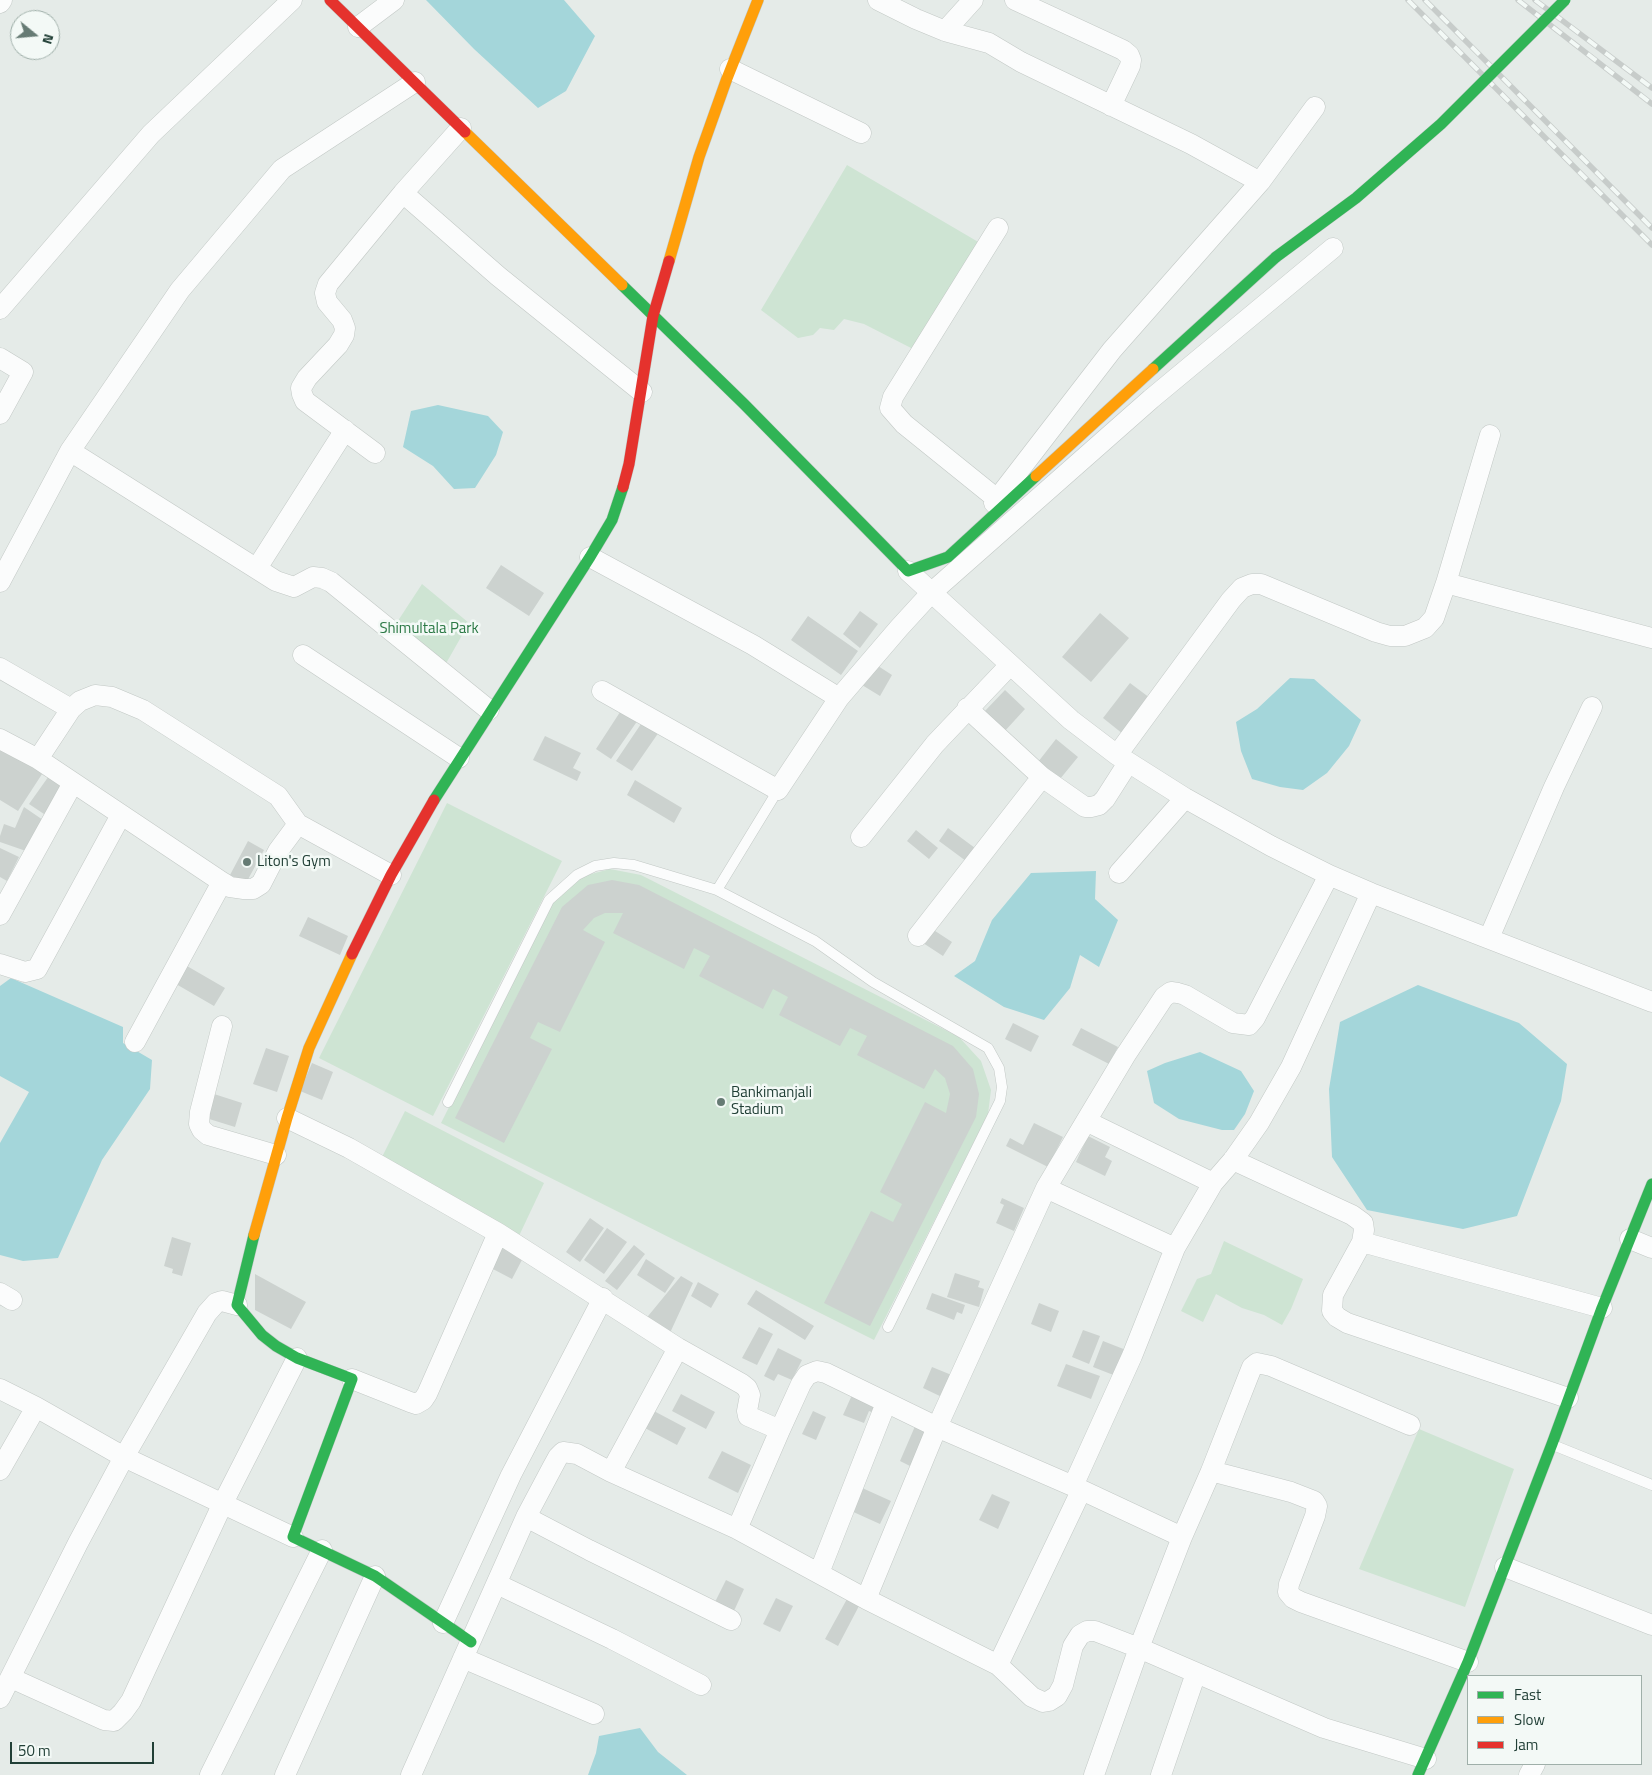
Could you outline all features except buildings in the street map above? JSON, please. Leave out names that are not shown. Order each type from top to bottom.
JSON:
[{"type":"street","points":[[0,309],[8,285],[151,134],[292,0]]},
{"type":"street","points":[[330,0],[744,404],[908,571],[1071,720],[1122,759],[1185,798],[1271,846],[1329,874],[1371,893],[1652,1002]]},
{"type":"street","points":[[358,27],[394,0]]},
{"type":"street","points":[[237,1304],[276,1155],[309,1048],[391,875],[489,710],[590,557],[612,520],[618,505],[629,464],[653,316],[699,157],[730,69],[758,0]]},
{"type":"street","points":[[878,0],[945,31],[989,43],[1021,62],[1191,144],[1260,182]]},
{"type":"street","points":[[945,31],[973,0]]},
{"type":"street","points":[[1015,0],[1123,50],[1129,55],[1131,60],[1130,66],[1111,106]]},
{"type":"street","points":[[908,571],[948,557],[1276,257],[1356,198],[1441,124],[1565,0]]},
{"type":"street","points":[[730,69],[861,133]]},
{"type":"street","points":[[0,582],[70,451],[180,290],[282,169],[414,82]]},
{"type":"street","points":[[960,546],[1112,350],[1260,182],[1315,107]]},
{"type":"street","points":[[375,453],[305,401],[302,394],[301,388],[307,378],[338,345],[344,335],[345,328],[342,320],[326,302],[325,293],[328,284],[402,193],[461,128]]},
{"type":"street","points":[[402,193],[498,276],[642,392]]},
{"type":"street","points":[[997,499],[904,424],[890,408],[892,397],[998,228]]},
{"type":"street","points":[[602,691],[778,790],[840,698],[931,593],[1150,399],[1333,248]]},
{"type":"street","points":[[0,358],[23,372],[0,414]]},
{"type":"street","points":[[257,568],[345,430]]},
{"type":"street","points":[[967,708],[1042,777],[1085,807],[1092,808],[1099,805],[1106,799],[1122,759],[1231,600],[1242,588],[1252,584],[1261,584],[1376,632],[1390,636],[1405,636],[1425,628],[1434,618],[1446,583],[1490,435]]},
{"type":"street","points":[[70,451],[276,581],[289,586],[294,586],[313,577],[331,582],[489,710]]},
{"type":"street","points":[[590,557],[720,627],[840,698]]},
{"type":"street","points":[[1446,583],[1652,638]]},
{"type":"street","points":[[303,655],[459,758]]},
{"type":"street","points":[[861,837],[935,744],[967,708],[1010,665]]},
{"type":"street","points":[[0,668],[71,709]]},
{"type":"street","points":[[38,759],[71,709],[80,701],[95,695],[112,697],[144,710],[278,796],[298,824],[391,875]]},
{"type":"street","points":[[1490,938],[1554,787],[1592,707]]},
{"type":"street","points":[[0,739],[38,759],[230,887],[253,889],[261,884],[278,851],[298,824]]},
{"type":"street","points":[[918,936],[1042,777]]},
{"type":"street","points":[[0,915],[73,783]]},
{"type":"street","points":[[1119,873],[1185,798]]},
{"type":"street","points":[[0,964],[25,972],[37,969],[121,815]]},
{"type":"street","points":[[866,1599],[938,1427],[1046,1188],[1125,1056],[1164,997],[1171,992],[1185,995],[1233,1023],[1249,1025],[1255,1018],[1329,874]]},
{"type":"street","points":[[135,1042],[222,882]]},
{"type":"street","points":[[998,1665],[1077,1489],[1175,1248],[1213,1183],[1233,1160],[1259,1123],[1291,1067],[1371,893]]},
{"type":"street","points":[[222,1026],[200,1112],[199,1124],[208,1135],[276,1155]]},
{"type":"street","points":[[287,1118],[349,1148],[498,1233],[603,1298],[678,1348],[747,1388],[750,1395],[748,1416],[780,1430]]},
{"type":"street","points":[[1086,1121],[1213,1183]]},
{"type":"street","points":[[1233,1160],[1359,1219],[1363,1224],[1362,1242],[1333,1295],[1332,1311],[1338,1317],[1347,1323],[1568,1398]]},
{"type":"street","points":[[412,1775],[526,1517],[555,1463],[563,1452],[577,1454],[611,1472],[737,1529],[866,1599],[998,1665],[1032,1697],[1043,1702],[1057,1696],[1063,1684],[1073,1646],[1080,1635],[1087,1631],[1095,1631],[1139,1648],[1324,1728],[1422,1767],[1468,1662],[1602,1308],[1652,1184]]},
{"type":"street","points":[[1046,1188],[1175,1248]]},
{"type":"street","points":[[0,1698],[78,1543],[124,1457],[207,1313],[216,1303],[222,1301],[237,1304],[262,1335],[276,1346],[297,1358],[416,1404],[423,1400],[427,1394],[498,1233]]},
{"type":"street","points":[[1630,1239],[1652,1248]]},
{"type":"street","points":[[1362,1242],[1602,1308]]},
{"type":"street","points":[[443,1623],[511,1476],[603,1298]]},
{"type":"street","points":[[611,1472],[678,1348]]},
{"type":"street","points":[[11,1678],[104,1720],[114,1721],[123,1712],[131,1700],[224,1503],[297,1358]]},
{"type":"street","points":[[1094,1775],[1139,1648],[1182,1537],[1211,1471],[1252,1367],[1257,1363],[1271,1366],[1410,1425]]},
{"type":"street","points":[[737,1529],[801,1384],[807,1375],[817,1371],[826,1373],[938,1427],[1182,1537]]},
{"type":"street","points":[[293,1537],[352,1379]]},
{"type":"street","points":[[0,1389],[36,1407],[124,1457],[375,1576],[443,1623],[467,1650],[594,1714]]},
{"type":"street","points":[[819,1573],[886,1403]]},
{"type":"street","points":[[0,1470],[36,1407]]},
{"type":"street","points":[[1211,1471],[1291,1492],[1314,1501],[1317,1506],[1315,1516],[1289,1584],[1288,1592],[1292,1598],[1468,1662]]},
{"type":"street","points":[[526,1517],[731,1620]]},
{"type":"street","points":[[210,1775],[322,1550]]},
{"type":"street","points":[[1505,1566],[1652,1625]]},
{"type":"street","points":[[285,1775],[375,1576]]},
{"type":"street","points":[[496,1584],[612,1639],[701,1685]]},
{"type":"street","points":[[1161,1775],[1196,1673]]},
{"type":"lane","points":[[717,890],[778,790]]},
{"type":"lane","points":[[448,1102],[549,900],[577,875],[594,866],[614,863],[634,865],[717,890],[815,941],[873,982],[988,1048],[999,1068],[1002,1087],[1000,1101],[888,1327]]},
{"type":"lane","points":[[1552,1444],[1652,1485]]},
{"type":"green space","points":[[847,165],[980,243],[915,350],[864,324],[844,319],[834,330],[820,328],[813,335],[798,338],[761,310]]},
{"type":"green space","name":"Shimultala Park","points":[[422,584],[469,623],[440,674],[388,636]]},
{"type":"green space","points":[[447,803],[562,861],[433,1116],[319,1058]]},
{"type":"green space","name":"Bankimanjali Stadium","points":[[610,869],[641,875],[959,1037],[981,1061],[991,1090],[988,1114],[874,1340],[441,1123],[552,903],[580,877]]},
{"type":"green space","points":[[405,1111],[544,1183],[518,1238],[381,1159]]},
{"type":"green space","points":[[1224,1241],[1303,1279],[1291,1309],[1282,1325],[1264,1315],[1242,1308],[1216,1294],[1203,1322],[1181,1311],[1197,1279],[1211,1274]]},
{"type":"green space","points":[[1419,1429],[1514,1469],[1465,1607],[1359,1569]]},
{"type":"water","points":[[426,0],[564,0],[595,36],[566,91],[538,108],[474,49]]},
{"type":"water","points":[[438,405],[488,416],[503,432],[496,455],[475,488],[454,489],[433,466],[403,447],[411,411]]},
{"type":"water","points":[[1290,678],[1314,679],[1361,720],[1349,746],[1327,773],[1303,790],[1280,787],[1252,779],[1241,751],[1236,722],[1257,709]]},
{"type":"water","points":[[1096,871],[1095,899],[1118,920],[1099,967],[1080,955],[1070,988],[1044,1020],[1004,1007],[954,976],[975,961],[992,920],[1031,873]]},
{"type":"water","points":[[11,978],[123,1027],[123,1043],[152,1060],[150,1089],[102,1160],[58,1258],[23,1261],[0,1255],[0,1143],[29,1092],[0,1076],[0,986]]},
{"type":"water","points":[[1418,985],[1519,1023],[1567,1064],[1561,1101],[1517,1216],[1463,1229],[1367,1210],[1332,1157],[1329,1089],[1340,1022]]},
{"type":"water","points":[[1200,1052],[1241,1071],[1254,1091],[1245,1114],[1234,1130],[1222,1130],[1179,1119],[1154,1103],[1147,1071]]},
{"type":"water","points":[[640,1728],[658,1752],[687,1775],[588,1775],[596,1753],[599,1736]]},
{"type":"railway","points":[[1408,0],[1652,245]]},
{"type":"railway","points":[[1425,0],[1652,228]]},
{"type":"railway","points":[[1518,0],[1652,104]]},
{"type":"railway","points":[[1535,0],[1652,88]]},
{"type":"traffic: fast","points":[[1276,257],[1356,198],[1441,124],[1565,0]]},
{"type":"traffic: fast","points":[[1153,369],[1276,257]]},
{"type":"traffic: fast","points":[[622,285],[744,404],[908,571],[948,557],[1036,476]]},
{"type":"traffic: fast","points":[[434,800],[590,557],[612,520],[623,487]]},
{"type":"traffic: fast","points":[[1418,1775],[1468,1662],[1602,1308],[1652,1184]]},
{"type":"traffic: fast","points":[[254,1235],[237,1305],[262,1335],[276,1346],[297,1358],[352,1379],[293,1537],[375,1576],[471,1642]]},
{"type":"traffic: slow","points":[[669,261],[699,157],[758,0]]},
{"type":"traffic: slow","points":[[465,132],[622,285]]},
{"type":"traffic: slow","points":[[1036,476],[1153,369]]},
{"type":"traffic: slow","points":[[254,1235],[309,1048],[352,954]]},
{"type":"traffic: jam","points":[[330,0],[465,132]]},
{"type":"traffic: jam","points":[[623,487],[629,464],[653,316],[669,261]]},
{"type":"traffic: jam","points":[[352,954],[391,875],[434,800]]},
{"type":"place","name":"Liton's Gym","points":[[247,862]]},
{"type":"place","name":"Bankimanjali Stadium","points":[[721,1102]]}]
